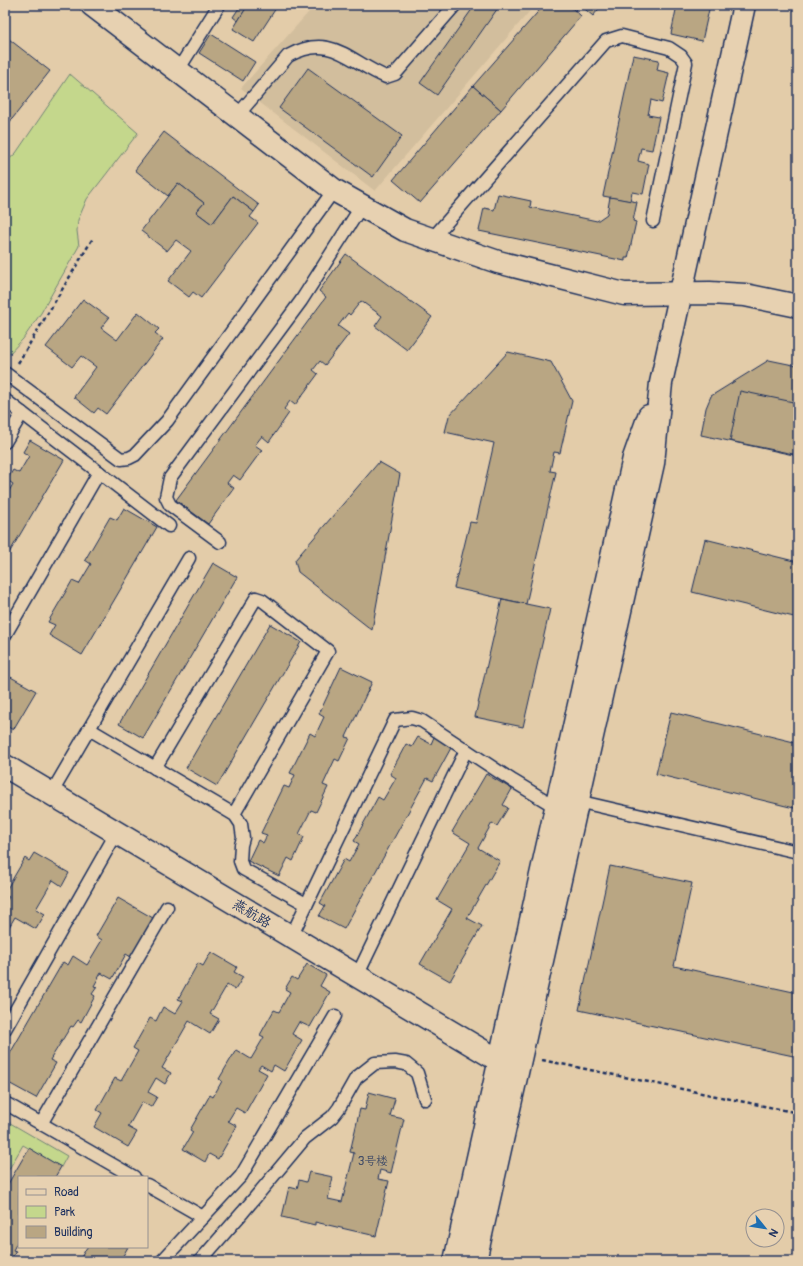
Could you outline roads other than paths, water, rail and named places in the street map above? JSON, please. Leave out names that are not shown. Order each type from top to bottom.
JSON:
[{"type":"street","points":[[92,5],[334,190],[361,207],[405,230],[498,262],[624,294],[710,293],[745,295],[798,306]]},
{"type":"street","points":[[475,1261],[520,1055],[634,458],[661,383],[744,5]]},
{"type":"street","name":"燕航路","points":[[5,766],[498,1060]]},
{"type":"street","points":[[455,1261],[498,1060],[567,804]]},
{"type":"lane","points":[[178,70],[219,5]]},
{"type":"lane","points":[[237,116],[288,56],[300,50],[316,46],[340,51],[376,73],[386,77],[396,74],[455,5]]},
{"type":"lane","points":[[431,240],[606,41],[622,36],[669,48],[681,56],[686,63],[653,221]]},
{"type":"lane","points":[[7,375],[121,459],[129,458],[135,455],[167,420],[334,190]]},
{"type":"lane","points":[[220,542],[170,505],[166,497],[170,478],[301,301],[361,207]]},
{"type":"lane","points":[[5,400],[169,526]]},
{"type":"lane","points":[[5,442],[22,413]]},
{"type":"lane","points":[[5,635],[99,472]]},
{"type":"lane","points":[[52,794],[189,558]]},
{"type":"lane","points":[[155,768],[256,598],[262,600],[328,651],[234,814]]},
{"type":"lane","points":[[291,937],[395,720],[412,718],[422,721],[513,781],[567,804],[798,852]]},
{"type":"lane","points":[[89,729],[234,814],[242,824],[243,838],[241,844],[240,861],[244,869],[306,904]]},
{"type":"lane","points":[[357,976],[466,750]]},
{"type":"lane","points":[[5,1029],[117,832]]},
{"type":"lane","points":[[41,1124],[167,907]]},
{"type":"lane","points":[[162,1261],[241,1176],[335,1016]]},
{"type":"lane","points":[[200,1261],[244,1212],[305,1138],[332,1117],[339,1108],[356,1078],[375,1063],[395,1062],[406,1064],[417,1073],[425,1099]]},
{"type":"lane","points":[[5,1103],[132,1176]]},
{"type":"lane","points":[[148,1186],[203,1217]]}]
